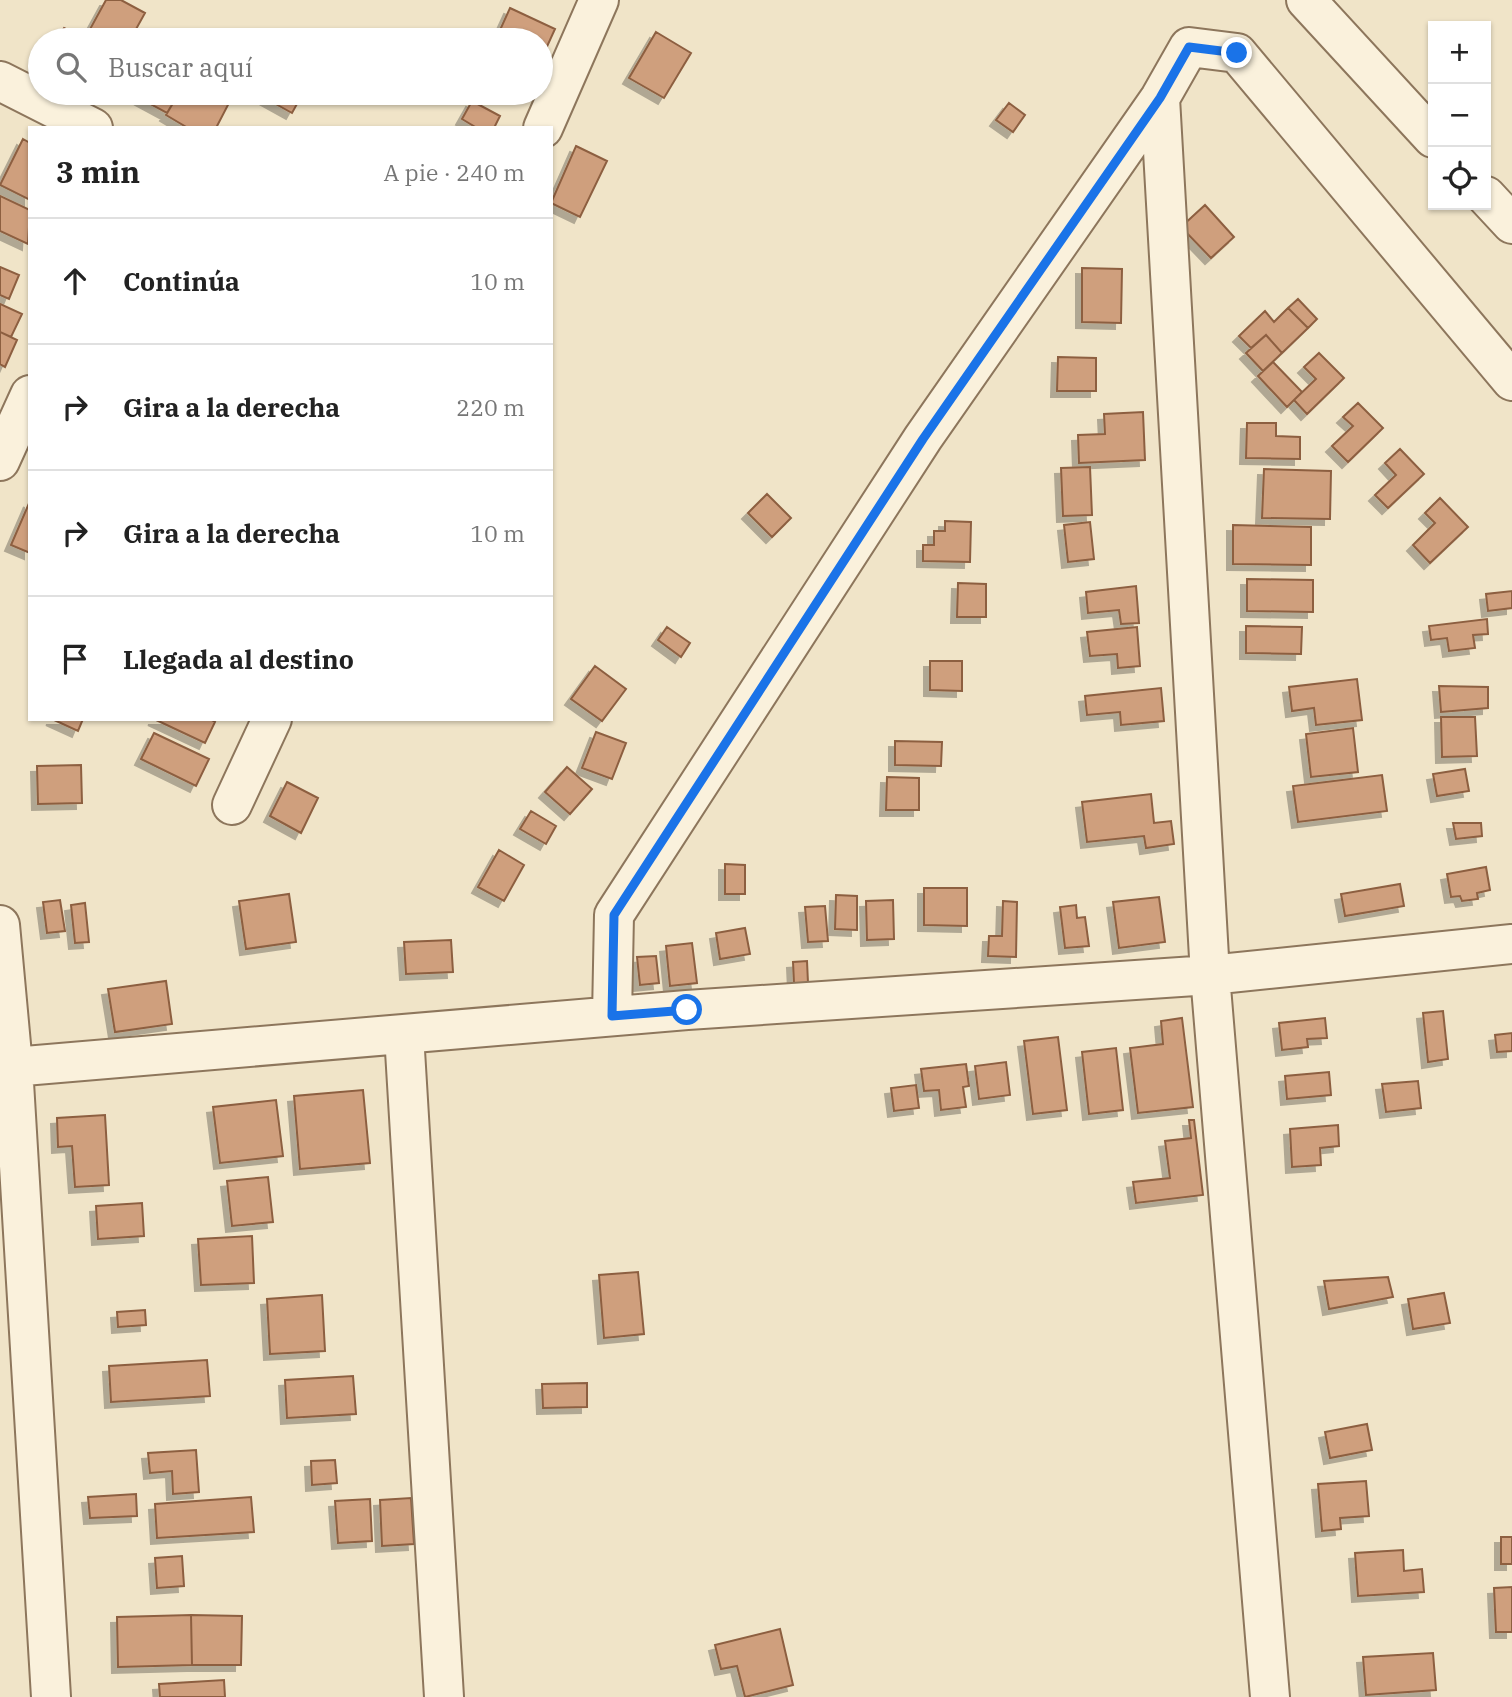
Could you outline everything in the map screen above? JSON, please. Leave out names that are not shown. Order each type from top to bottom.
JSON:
[{"type":"street","points":[[544,126],[599,0]]},
{"type":"street","points":[[1306,0],[1428,133]]},
{"type":"street","points":[[612,1016],[614,915],[923,439],[1160,98],[1189,47],[1237,53],[1512,381]]},
{"type":"street","points":[[0,81],[28,95]]},
{"type":"street","points":[[1160,98],[1210,975],[1270,1697]]},
{"type":"street","points":[[47,105],[89,126]]},
{"type":"street","points":[[1491,201],[1512,224]]},
{"type":"street","points":[[0,461],[28,398]]},
{"type":"street","points":[[232,805],[271,721]]},
{"type":"street","points":[[0,925],[6,1067],[51,1697]]},
{"type":"street","points":[[6,1067],[612,1016],[1210,975],[1512,944]]},
{"type":"street","points":[[404,1034],[444,1697]]},
{"type":"building","points":[[106,0],[121,0],[145,13],[137,28],[91,28]]},
{"type":"building","points":[[510,8],[553,28],[501,28]]},
{"type":"building","points":[[656,32],[691,53],[664,98],[629,78]]},
{"type":"building","points":[[1009,103],[1025,115],[1013,132],[996,120]]},
{"type":"building","points":[[152,105],[172,105],[167,113]]},
{"type":"building","points":[[172,105],[228,105],[217,126],[185,126],[166,115]]},
{"type":"building","points":[[278,105],[296,105],[292,113]]},
{"type":"building","points":[[470,105],[479,105],[500,116],[495,126],[474,126],[462,119]]},
{"type":"building","points":[[23,139],[28,142],[28,199],[0,185]]},
{"type":"building","points":[[576,146],[607,161],[580,217],[553,204]]},
{"type":"building","points":[[0,196],[28,209],[28,244],[0,231]]},
{"type":"building","points":[[1205,205],[1234,237],[1211,258],[1181,227]]},
{"type":"building","points":[[0,267],[19,275],[9,299],[0,295]]},
{"type":"building","points":[[1082,268],[1122,269],[1121,323],[1082,322]]},
{"type":"building","points":[[1298,299],[1317,319],[1308,328],[1288,308]]},
{"type":"building","points":[[0,304],[22,314],[11,337],[0,332]]},
{"type":"building","points":[[1288,308],[1308,328],[1282,353],[1266,335],[1251,348],[1239,336],[1265,311],[1274,322]]},
{"type":"building","points":[[0,332],[17,340],[5,367],[0,364]]},
{"type":"building","points":[[1266,335],[1282,353],[1263,371],[1246,353]]},
{"type":"building","points":[[1319,353],[1344,378],[1307,414],[1294,400],[1316,379],[1304,367]]},
{"type":"building","points":[[1058,357],[1096,358],[1096,391],[1057,391]]},
{"type":"building","points":[[1273,362],[1302,392],[1287,407],[1258,376]]},
{"type":"building","points":[[1358,403],[1383,428],[1348,462],[1332,446],[1353,426],[1343,417]]},
{"type":"building","points":[[1143,412],[1145,460],[1079,463],[1078,435],[1105,434],[1104,414]]},
{"type":"building","points":[[1247,423],[1276,423],[1276,436],[1300,437],[1300,459],[1246,458]]},
{"type":"building","points":[[1400,449],[1424,474],[1388,508],[1375,495],[1396,475],[1385,463]]},
{"type":"building","points":[[1090,467],[1092,515],[1063,516],[1061,468]]},
{"type":"building","points":[[1264,469],[1331,471],[1330,519],[1262,518]]},
{"type":"building","points":[[767,494],[791,518],[772,537],[748,513]]},
{"type":"building","points":[[1440,498],[1468,527],[1430,563],[1413,545],[1435,523],[1425,513]]},
{"type":"building","points":[[28,506],[28,552],[11,545]]},
{"type":"building","points":[[945,521],[971,522],[970,562],[923,561],[923,545],[934,545],[934,531],[945,531]]},
{"type":"building","points":[[1090,522],[1094,559],[1068,562],[1064,525]]},
{"type":"building","points":[[1233,525],[1311,527],[1311,565],[1233,564]]},
{"type":"building","points":[[1247,579],[1313,580],[1313,612],[1247,611]]},
{"type":"building","points":[[958,583],[986,584],[986,617],[957,617]]},
{"type":"building","points":[[1136,586],[1139,623],[1121,624],[1119,610],[1088,613],[1086,592]]},
{"type":"building","points":[[1512,591],[1512,608],[1488,611],[1486,594]]},
{"type":"building","points":[[1487,619],[1488,634],[1473,635],[1475,648],[1449,651],[1447,638],[1431,640],[1429,626]]},
{"type":"building","points":[[1246,626],[1302,627],[1301,654],[1246,653]]},
{"type":"building","points":[[667,627],[690,643],[681,657],[658,640]]},
{"type":"building","points":[[1137,627],[1140,666],[1118,668],[1117,654],[1090,656],[1087,632]]},
{"type":"building","points":[[930,661],[962,661],[962,691],[930,690]]},
{"type":"building","points":[[595,666],[626,689],[602,721],[571,699]]},
{"type":"building","points":[[1357,679],[1362,720],[1316,725],[1314,708],[1292,711],[1289,687]]},
{"type":"building","points":[[1439,686],[1488,687],[1488,708],[1441,712]]},
{"type":"building","points":[[1161,688],[1164,721],[1121,725],[1120,712],[1087,715],[1085,696]]},
{"type":"building","points":[[1441,717],[1475,717],[1477,756],[1442,757]]},
{"type":"building","points":[[56,721],[82,721],[78,731]]},
{"type":"building","points":[[158,721],[213,721],[205,743]]},
{"type":"building","points":[[1353,728],[1358,772],[1311,777],[1306,734]]},
{"type":"building","points":[[596,732],[626,743],[612,779],[582,768]]},
{"type":"building","points":[[154,733],[209,759],[196,786],[141,759]]},
{"type":"building","points":[[895,741],[942,742],[941,766],[895,765]]},
{"type":"building","points":[[81,765],[82,803],[38,804],[37,766]]},
{"type":"building","points":[[567,767],[592,789],[570,814],[545,792]]},
{"type":"building","points":[[1465,769],[1469,791],[1437,796],[1433,774]]},
{"type":"building","points":[[1382,775],[1387,811],[1298,822],[1293,786]]},
{"type":"building","points":[[887,777],[919,778],[919,810],[886,810]]},
{"type":"building","points":[[287,782],[318,798],[301,833],[270,816]]},
{"type":"building","points":[[1151,794],[1154,823],[1171,821],[1174,844],[1146,848],[1144,836],[1087,842],[1082,802]]},
{"type":"building","points":[[531,811],[556,826],[546,844],[520,829]]},
{"type":"building","points":[[1453,823],[1481,823],[1482,836],[1456,839]]},
{"type":"building","points":[[499,850],[524,865],[504,901],[478,887]]},
{"type":"building","points":[[725,864],[745,865],[745,894],[725,894]]},
{"type":"building","points":[[1486,867],[1490,890],[1477,893],[1478,899],[1462,901],[1460,896],[1451,897],[1447,874]]},
{"type":"building","points":[[1400,884],[1404,906],[1345,916],[1341,894]]},
{"type":"building","points":[[924,888],[967,888],[967,926],[924,925]]},
{"type":"building","points":[[289,894],[296,942],[246,949],[239,901]]},
{"type":"building","points":[[836,895],[857,896],[857,930],[835,929]]},
{"type":"building","points":[[1159,897],[1165,942],[1119,948],[1113,902]]},
{"type":"building","points":[[60,900],[65,931],[47,933],[43,902]]},
{"type":"building","points":[[893,900],[894,939],[867,940],[866,901]]},
{"type":"building","points":[[1003,901],[1017,902],[1016,957],[988,956],[989,936],[1002,936]]},
{"type":"building","points":[[85,903],[89,942],[75,943],[71,905]]},
{"type":"building","points":[[1076,905],[1077,918],[1085,917],[1089,946],[1065,948],[1060,907]]},
{"type":"building","points":[[825,906],[828,941],[808,942],[805,907]]},
{"type":"building","points":[[745,928],[750,954],[720,959],[716,933]]},
{"type":"building","points":[[451,940],[453,972],[406,974],[404,942]]},
{"type":"building","points":[[692,943],[697,983],[670,986],[666,946]]},
{"type":"building","points":[[656,956],[659,983],[640,985],[637,957]]},
{"type":"building","points":[[807,961],[808,983],[794,983],[793,962]]},
{"type":"building","points":[[166,981],[172,1024],[115,1032],[108,989]]},
{"type":"building","points":[[1443,1011],[1448,1059],[1428,1062],[1423,1013]]},
{"type":"building","points":[[1182,1018],[1193,1107],[1138,1113],[1130,1048],[1163,1044],[1161,1021]]},
{"type":"building","points":[[1325,1018],[1327,1038],[1307,1039],[1308,1047],[1282,1050],[1279,1023]]},
{"type":"building","points":[[1512,1033],[1512,1051],[1497,1052],[1495,1035]]},
{"type":"building","points":[[1058,1037],[1067,1110],[1033,1114],[1024,1041]]},
{"type":"building","points":[[1116,1048],[1123,1110],[1089,1114],[1082,1052]]},
{"type":"building","points":[[1006,1062],[1010,1095],[979,1099],[975,1066]]},
{"type":"building","points":[[966,1064],[969,1086],[963,1087],[966,1107],[941,1110],[939,1090],[924,1091],[921,1069]]},
{"type":"building","points":[[1329,1072],[1331,1095],[1287,1099],[1285,1076]]},
{"type":"building","points":[[1418,1081],[1421,1108],[1386,1112],[1382,1084]]},
{"type":"building","points":[[916,1085],[919,1108],[894,1111],[891,1088]]},
{"type":"building","points":[[363,1090],[370,1163],[300,1169],[294,1096]]},
{"type":"building","points":[[276,1100],[283,1156],[220,1163],[213,1107]]},
{"type":"building","points":[[105,1115],[109,1185],[75,1187],[72,1146],[58,1147],[57,1118]]},
{"type":"building","points":[[1189,1120],[1194,1120],[1203,1195],[1136,1203],[1133,1182],[1170,1178],[1165,1141],[1191,1138]]},
{"type":"building","points":[[1338,1125],[1339,1146],[1320,1148],[1321,1165],[1292,1167],[1290,1129]]},
{"type":"building","points":[[268,1177],[273,1222],[232,1226],[227,1181]]},
{"type":"building","points":[[142,1203],[144,1236],[98,1239],[96,1206]]},
{"type":"building","points":[[252,1236],[254,1283],[201,1285],[198,1239]]},
{"type":"building","points":[[638,1272],[644,1334],[604,1338],[599,1275]]},
{"type":"building","points":[[1388,1277],[1393,1297],[1329,1309],[1324,1281]]},
{"type":"building","points":[[1444,1293],[1450,1323],[1413,1329],[1408,1299]]},
{"type":"building","points":[[322,1295],[325,1351],[270,1354],[267,1299]]},
{"type":"building","points":[[145,1310],[146,1325],[118,1327],[117,1312]]},
{"type":"building","points":[[207,1360],[210,1396],[111,1402],[109,1366]]},
{"type":"building","points":[[353,1376],[356,1414],[287,1418],[285,1380]]},
{"type":"building","points":[[587,1383],[587,1407],[543,1408],[542,1384]]},
{"type":"building","points":[[1367,1424],[1372,1450],[1330,1458],[1325,1432]]},
{"type":"building","points":[[196,1450],[199,1492],[173,1494],[172,1471],[150,1473],[148,1453]]},
{"type":"building","points":[[335,1460],[337,1483],[312,1485],[311,1461]]},
{"type":"building","points":[[1366,1481],[1369,1516],[1340,1518],[1341,1529],[1322,1531],[1318,1484]]},
{"type":"building","points":[[136,1494],[137,1516],[90,1518],[88,1497]]},
{"type":"building","points":[[251,1497],[254,1532],[157,1538],[155,1504]]},
{"type":"building","points":[[411,1498],[414,1544],[382,1546],[380,1500]]},
{"type":"building","points":[[370,1499],[372,1541],[338,1543],[335,1501]]},
{"type":"building","points":[[1501,1537],[1512,1537],[1512,1564],[1501,1564]]},
{"type":"building","points":[[1403,1550],[1404,1571],[1422,1569],[1424,1592],[1358,1596],[1355,1553]]},
{"type":"building","points":[[182,1556],[184,1586],[157,1588],[155,1558]]},
{"type":"building","points":[[1512,1587],[1512,1632],[1496,1632],[1494,1588]]},
{"type":"building","points":[[191,1615],[242,1616],[241,1665],[192,1665]]},
{"type":"building","points":[[191,1615],[192,1665],[118,1667],[117,1617]]},
{"type":"building","points":[[780,1629],[793,1685],[745,1697],[737,1666],[721,1669],[715,1645]]},
{"type":"building","points":[[1433,1653],[1436,1690],[1366,1695],[1363,1657]]},
{"type":"building","points":[[224,1680],[225,1697],[160,1697],[159,1684]]},
{"type":"route","points":[[687,1010],[612,1016],[614,915],[923,439],[1160,98],[1189,47],[1237,53]]}]
